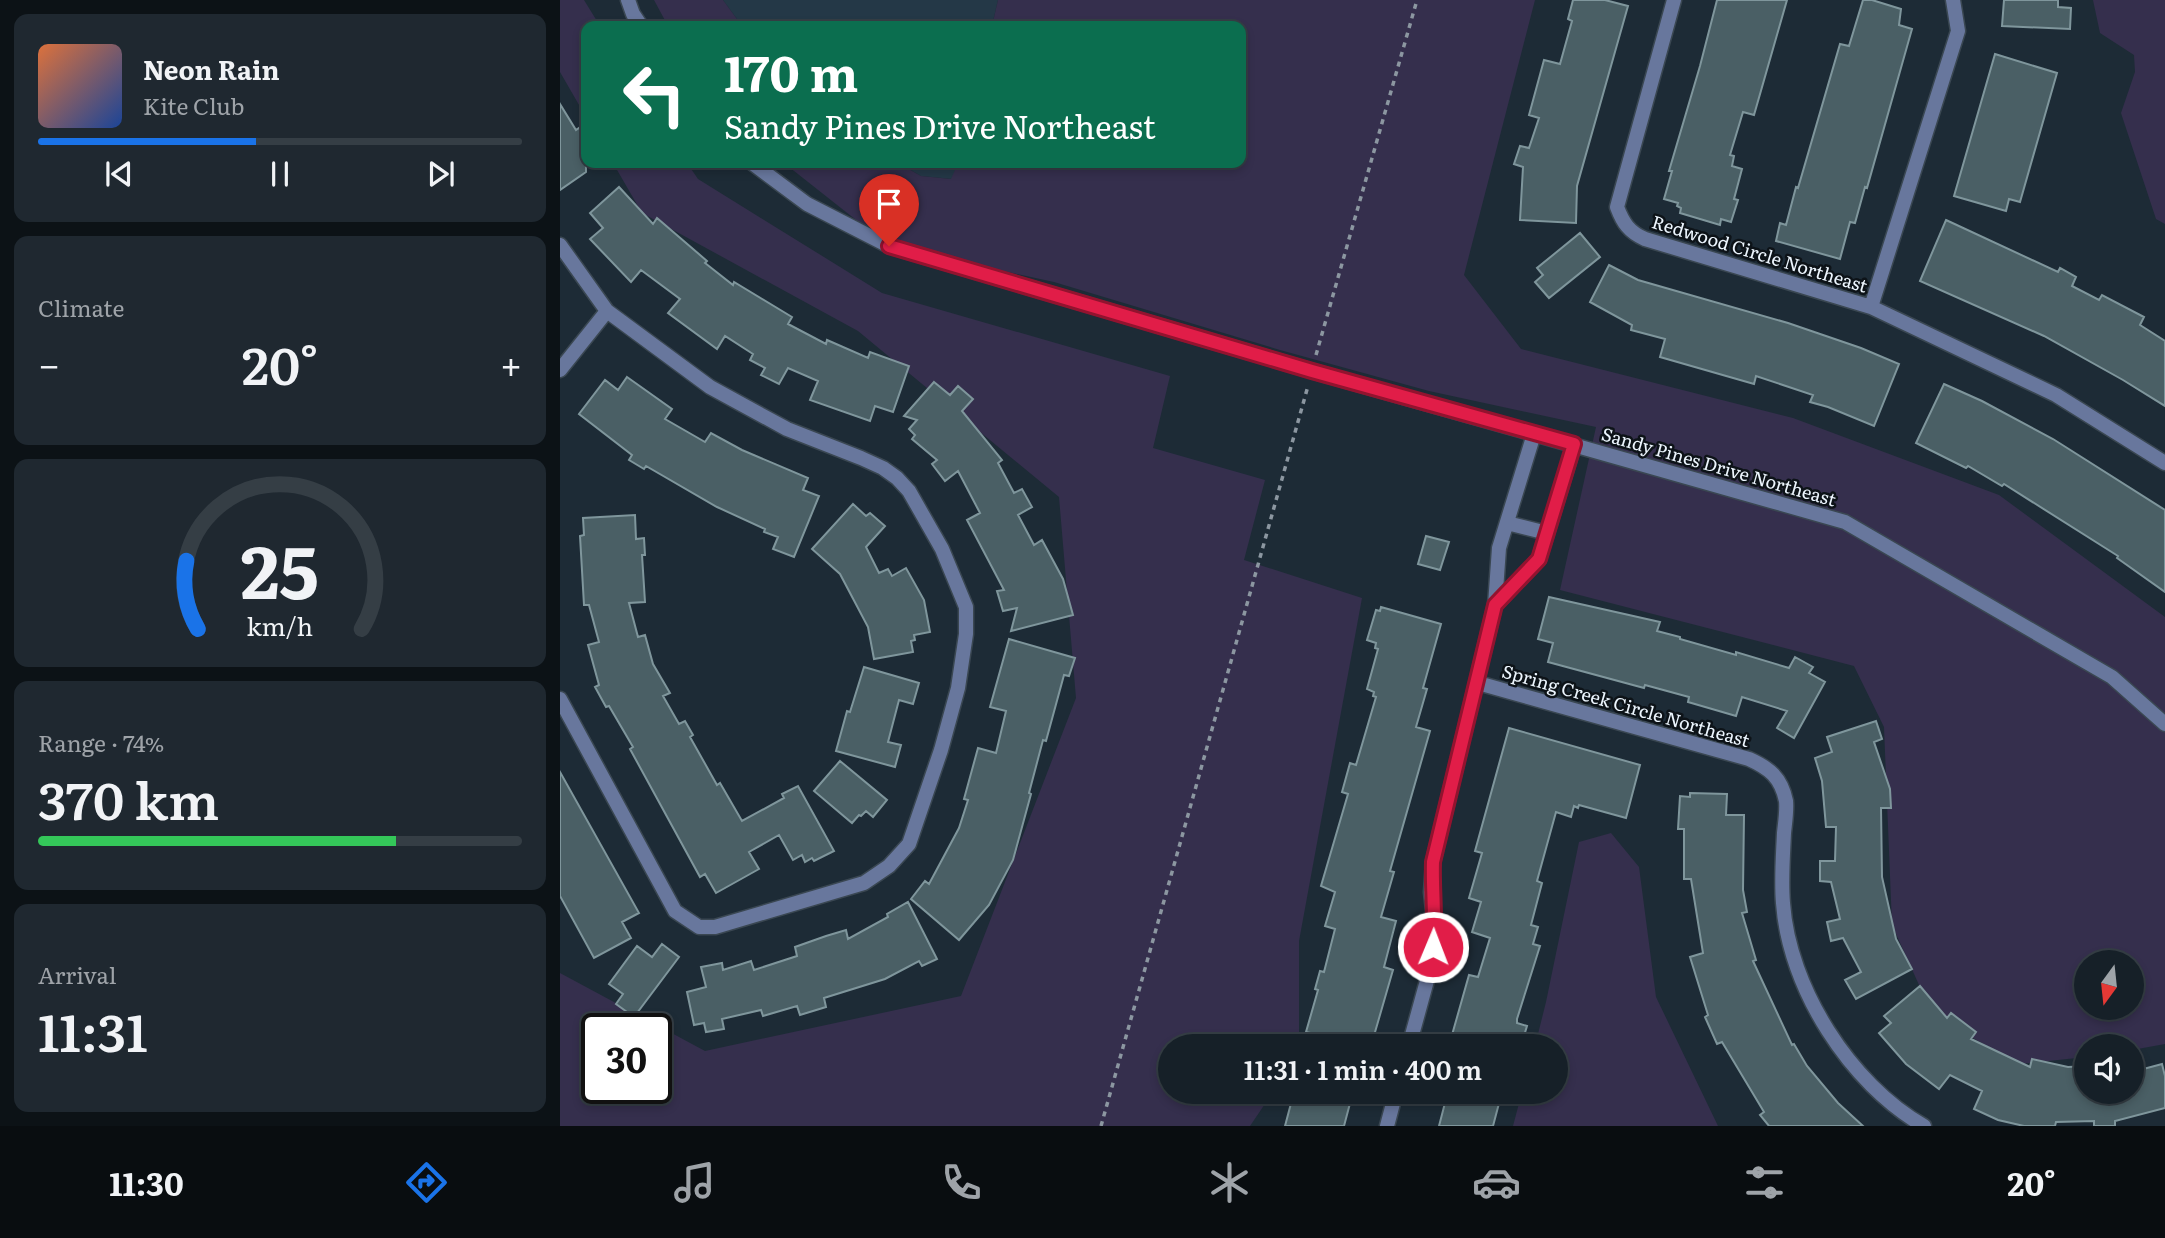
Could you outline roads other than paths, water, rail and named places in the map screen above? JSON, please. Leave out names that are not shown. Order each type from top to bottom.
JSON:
[{"type":"street","points":[[628,0],[637,21]]},
{"type":"street","name":"Redwood Circle Northeast","points":[[1674,0],[1617,207],[1622,221],[1633,234],[1871,307],[2056,395],[2165,463]]},
{"type":"street","name":"Redwood Circle Northeast","points":[[1871,307],[1958,31],[1953,0]]},
{"type":"street","name":"Sandy Pines Drive Northeast","points":[[759,168],[807,204],[889,246],[1312,371],[1845,522],[2112,677],[2165,723]]},
{"type":"street","points":[[560,245],[607,311],[710,387],[787,429],[861,458],[897,478],[909,491],[942,549],[966,607],[966,634],[958,688],[941,750],[909,844],[889,866],[864,883],[715,927],[699,927],[675,911],[560,699]]},
{"type":"street","points":[[560,370],[607,311]]},
{"type":"street","name":"Spring Creek Circle Northeast","points":[[1412,1034],[1431,966],[1435,928],[1433,862],[1495,605],[1499,548],[1534,434]]},
{"type":"street","points":[[1495,605],[1539,559],[1574,444]]},
{"type":"street","points":[[1507,523],[1547,533]]},
{"type":"street","name":"Spring Creek Circle Northeast","points":[[1478,683],[1749,759],[1767,767],[1776,775],[1786,803],[1783,903],[1792,952],[1805,986],[1840,1048],[1873,1089],[1924,1126]]},
{"type":"street","points":[[1387,1126],[1393,1104]]}]
